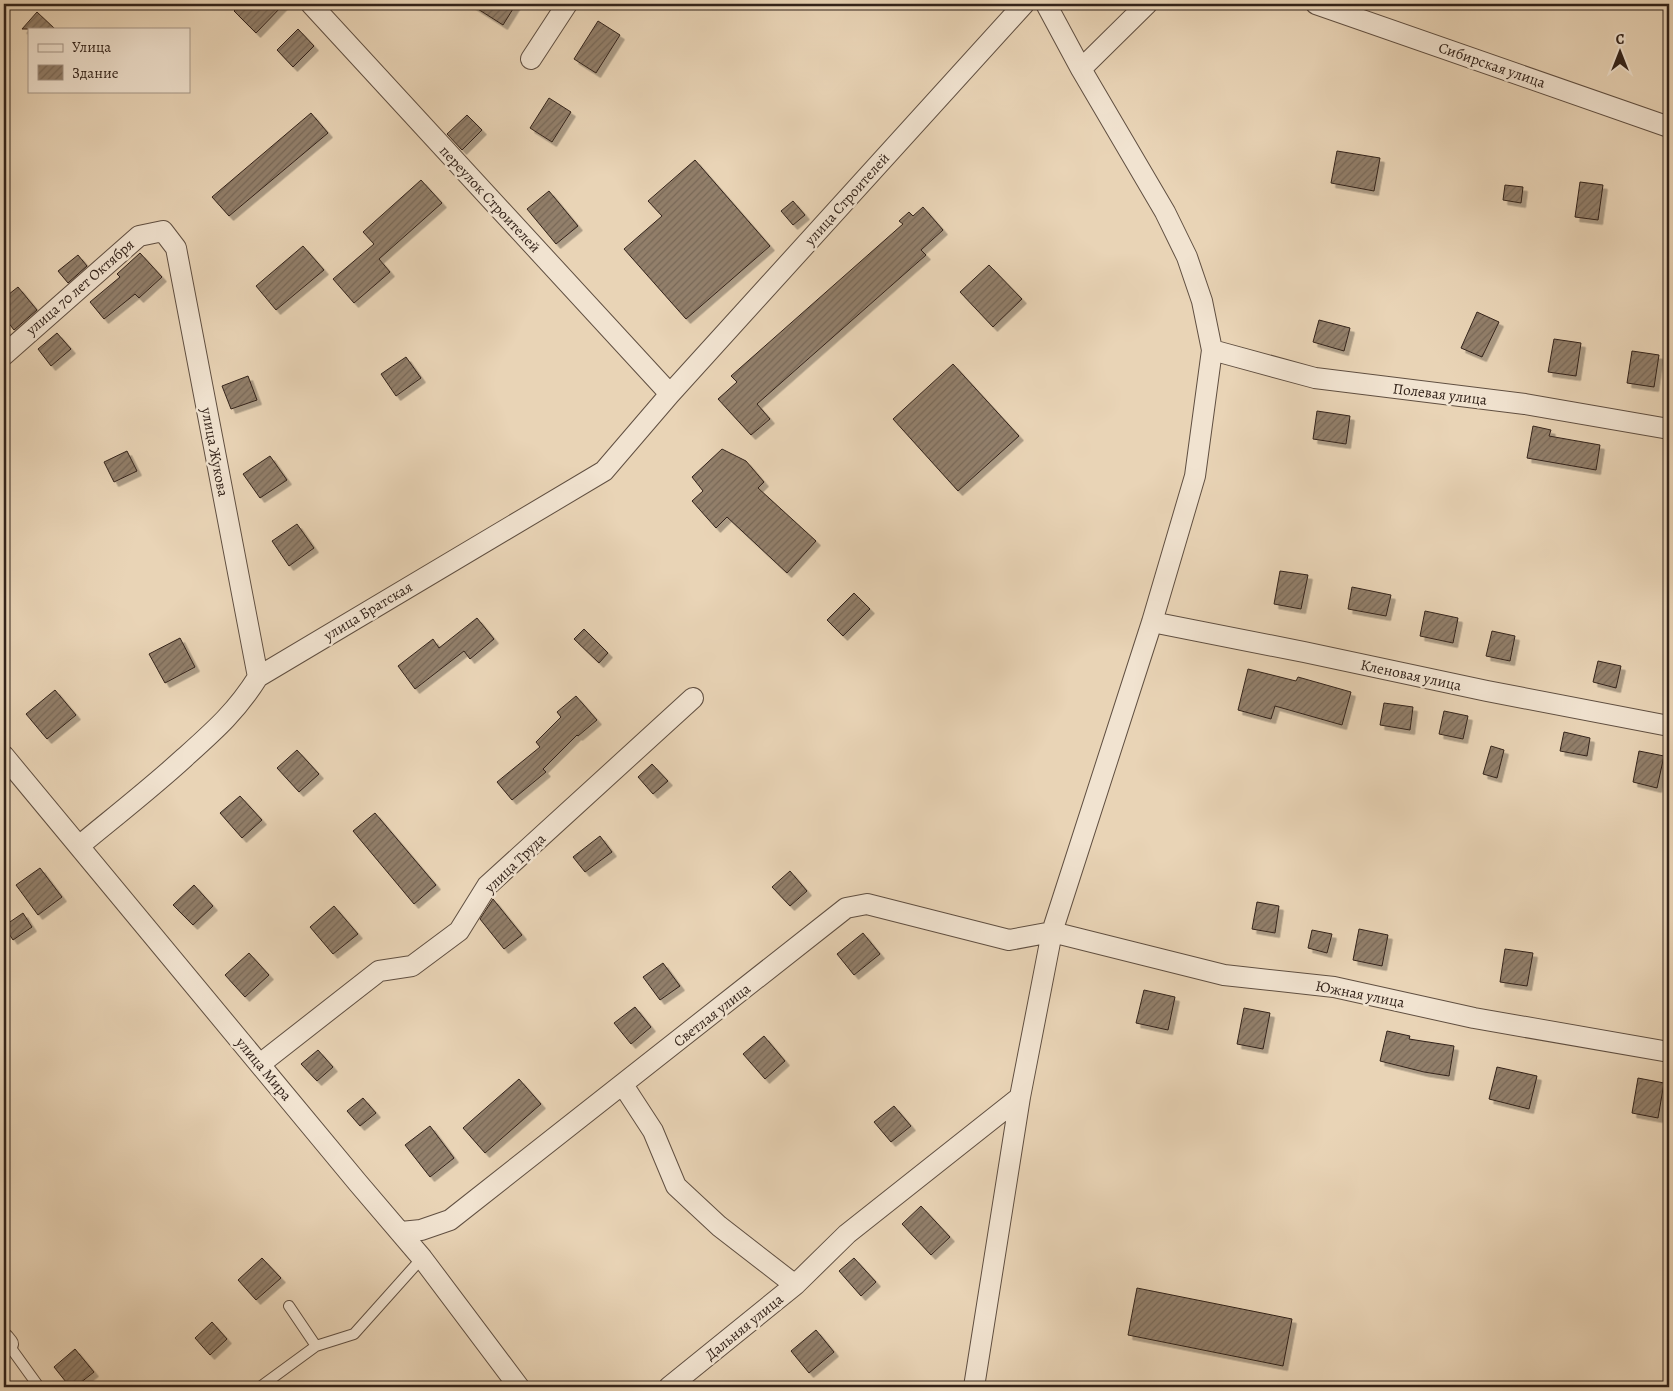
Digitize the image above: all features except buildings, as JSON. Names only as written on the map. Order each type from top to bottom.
[{"type":"street","name":"переулок Строителей","points":[[311,4],[670,394]]},
{"type":"street","points":[[530,59],[567,4]]},
{"type":"street","name":"улица Строителей","points":[[670,394],[1024,4]]},
{"type":"street","points":[[974,1387],[1020,1097],[1052,932],[1152,622],[1195,476],[1212,350],[1202,301],[1187,257],[1165,212],[1081,69],[1046,4]]},
{"type":"street","points":[[1081,69],[1147,4]]},
{"type":"street","name":"Сибирская улица","points":[[1316,4],[1669,126]]},
{"type":"street","name":"улица 70 лет Октября","points":[[4,354],[139,236],[163,231]]},
{"type":"street","name":"улица Жукова","points":[[163,231],[176,248],[258,677]]},
{"type":"street","name":"Полевая улица","points":[[1212,350],[1315,378],[1525,404],[1669,429]]},
{"type":"street","name":"улица Братская","points":[[79,846],[222,725],[244,699],[258,677],[604,471],[670,394]]},
{"type":"street","name":"Кленовая улица","points":[[1152,622],[1487,691],[1669,726]]},
{"type":"street","name":"улица Труда","points":[[260,1064],[379,971],[412,966],[459,931],[488,886],[693,698]]},
{"type":"street","name":"улица Мира","points":[[4,756],[401,1232],[519,1387]]},
{"type":"street","name":"Светлая улица","points":[[401,1232],[422,1230],[450,1220],[846,908],[867,904],[1009,940],[1052,932]]},
{"type":"street","name":"Южная улица","points":[[1052,932],[1224,976],[1334,987],[1474,1018],[1669,1052]]},
{"type":"street","points":[[623,1085],[653,1131],[676,1186],[719,1226],[794,1285]]},
{"type":"street","name":"Дальняя улица","points":[[669,1387],[794,1285],[847,1234],[1020,1097]]},
{"type":"lane","points":[[260,1387],[316,1346],[354,1334],[422,1258]]},
{"type":"lane","points":[[289,1306],[316,1346]]},
{"type":"lane","points":[[6,1341],[39,1387]]}]
